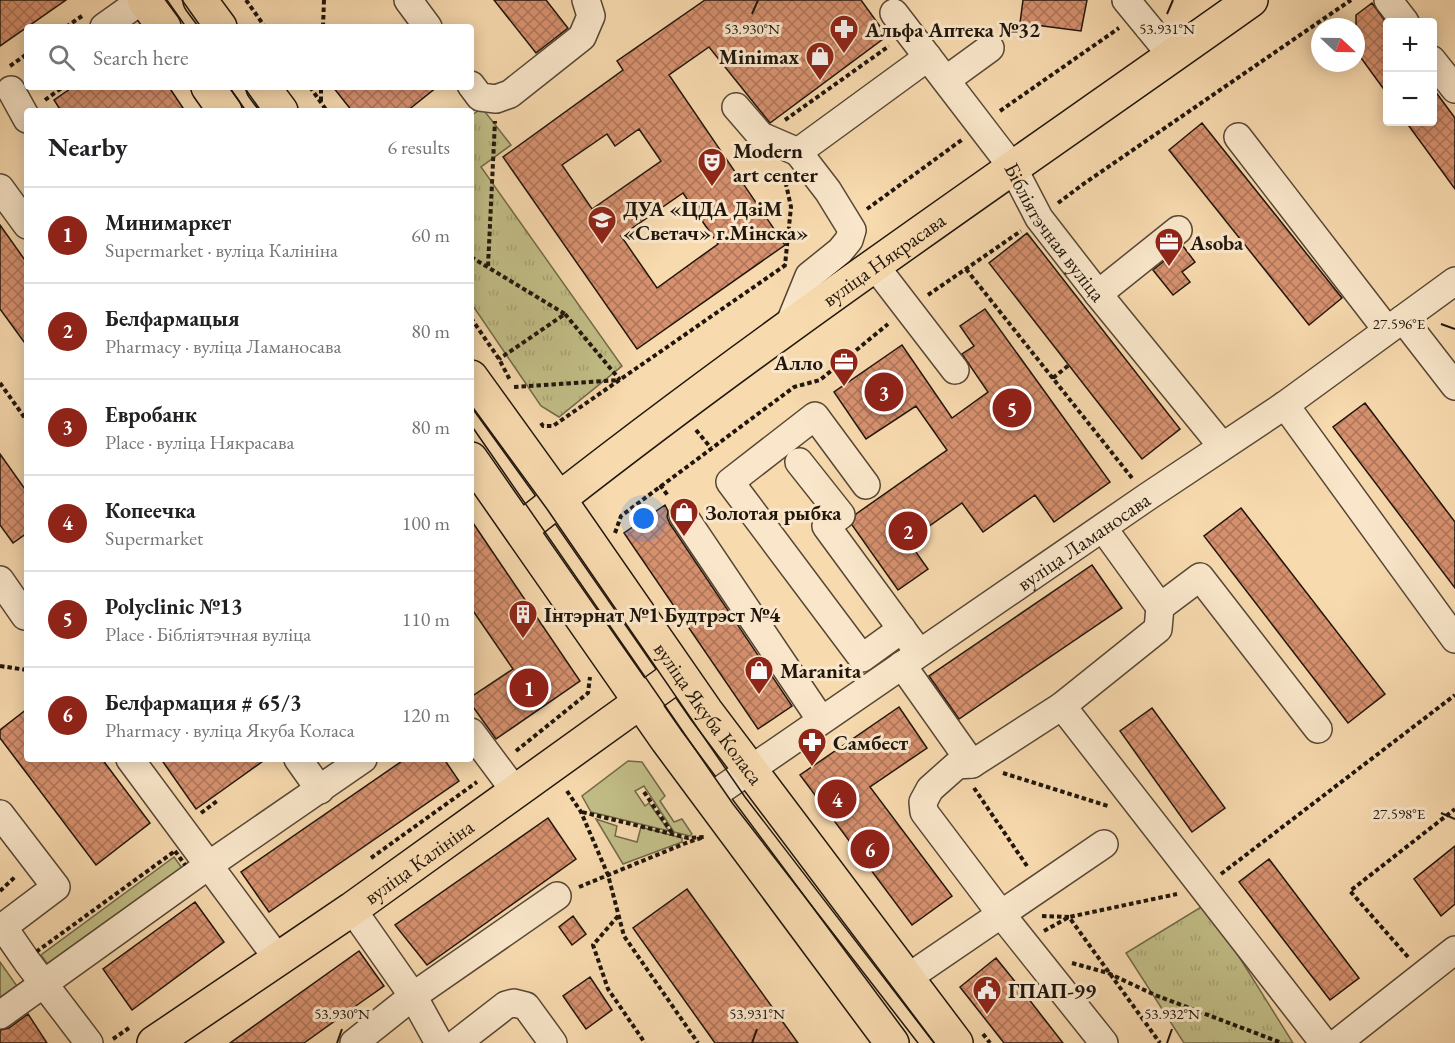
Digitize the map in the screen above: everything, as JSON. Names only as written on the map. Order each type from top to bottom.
[{"type":"main road","points":[[143,0],[162,24]]},
{"type":"main road","points":[[200,0],[218,24]]},
{"type":"main road","name":"вуліца Някрасава","points":[[521,529],[677,407],[1251,0]]},
{"type":"main road","points":[[210,90],[223,108]]},
{"type":"main road","points":[[265,90],[279,108]]},
{"type":"main road","name":"вуліца Якуба Коласа","points":[[474,380],[749,770],[956,1043]]},
{"type":"main road","points":[[476,475],[521,529],[709,798],[892,1043]]},
{"type":"main road","name":"вуліца Калініна","points":[[146,1033],[278,959],[352,909],[506,779],[640,702],[680,674]]},
{"type":"street","points":[[108,24],[143,0]]},
{"type":"street","points":[[408,0],[426,24]]},
{"type":"street","points":[[474,89],[480,97],[496,99],[510,94],[582,37],[591,16],[586,0]]},
{"type":"street","points":[[1125,0],[1172,57]]},
{"type":"street","points":[[1388,0],[1402,18]]},
{"type":"street","name":"Бібліятэчная вуліца","points":[[887,4],[1013,168],[1039,218],[1222,446]]},
{"type":"street","points":[[946,80],[990,48]]},
{"type":"street","points":[[786,154],[928,57]]},
{"type":"street","points":[[1437,66],[1455,89]]},
{"type":"street","points":[[13,89],[24,113]]},
{"type":"street","points":[[736,107],[761,136],[786,154],[828,191],[852,230],[849,240],[840,251],[809,276],[789,326]]},
{"type":"street","points":[[1238,136],[1395,324],[1455,386]]},
{"type":"street","points":[[0,188],[24,221]]},
{"type":"street","points":[[1098,294],[1178,230]]},
{"type":"street","points":[[875,266],[955,370]]},
{"type":"street","name":"вуліца Ламаносава","points":[[709,798],[820,720],[1285,405],[1455,280]]},
{"type":"street","points":[[1285,405],[1455,639]]},
{"type":"street","points":[[866,485],[815,416],[730,482],[862,658],[902,630]]},
{"type":"street","points":[[799,462],[841,515],[826,526],[902,630],[910,659],[965,764]]},
{"type":"street","points":[[683,515],[820,720]]},
{"type":"street","points":[[1103,528],[1160,608],[1158,629],[1062,706],[965,764],[930,789],[923,802],[924,812],[1001,914],[1104,1043]]},
{"type":"street","points":[[1160,608],[1200,577],[1318,729]]},
{"type":"street","points":[[0,580],[24,613]]},
{"type":"street","points":[[1062,706],[1324,1043]]},
{"type":"street","points":[[474,736],[506,779]]},
{"type":"street","points":[[132,762],[278,959]]},
{"type":"street","points":[[300,762],[320,789]]},
{"type":"street","points":[[0,1015],[209,865],[359,762]]},
{"type":"street","points":[[0,814],[56,886],[3,927],[89,1043]]},
{"type":"street","points":[[906,979],[1104,844]]},
{"type":"street","points":[[354,1043],[413,996],[557,896]]},
{"type":"street","points":[[352,909],[413,996],[439,1043]]},
{"type":"street","points":[[1337,1043],[1455,950]]},
{"type":"street","points":[[457,1043],[506,1005],[514,1004],[526,1006],[553,1043]]},
{"type":"path","points":[[246,0],[264,24]]},
{"type":"path","points":[[323,24],[324,0]]},
{"type":"path","points":[[621,516],[794,387],[820,380],[907,308],[1350,0]]},
{"type":"path","points":[[785,265],[792,207],[786,154],[777,126],[895,42]]},
{"type":"path","points":[[312,90],[325,108]]},
{"type":"path","points":[[321,90],[321,102]]},
{"type":"path","points":[[488,267],[496,99]]},
{"type":"path","points":[[474,259],[566,314],[620,380],[514,387]]},
{"type":"path","points":[[966,269],[1147,497]]},
{"type":"path","points":[[499,359],[566,314]]},
{"type":"path","points":[[474,322],[520,395]]},
{"type":"path","points":[[1053,378],[1070,365]]},
{"type":"path","points":[[0,383],[24,417]]},
{"type":"path","points":[[537,418],[543,426]]},
{"type":"path","points":[[0,666],[24,670]]},
{"type":"path","points":[[365,862],[506,779],[588,693]]},
{"type":"path","points":[[1001,914],[1069,917],[1204,888],[1455,695]]},
{"type":"path","points":[[965,764],[1151,820]]},
{"type":"path","points":[[965,764],[1041,887]]},
{"type":"path","points":[[567,791],[581,812],[608,875],[624,936],[698,1043]]},
{"type":"path","points":[[644,792],[673,833]]},
{"type":"path","points":[[1424,975],[1350,891],[1455,809]]},
{"type":"path","points":[[557,896],[704,837],[688,838],[581,812]]},
{"type":"path","points":[[618,915],[593,945],[608,989],[645,1043]]},
{"type":"path","points":[[1069,917],[1030,949],[1108,974],[1155,995],[1282,1043]]},
{"type":"path","points":[[1069,917],[1160,1043]]},
{"type":"path","points":[[108,1043],[146,1033]]},
{"type":"green space","points":[[482,108],[511,145],[481,167],[622,366],[559,417],[541,406],[474,307],[474,114]]},
{"type":"green space","points":[[628,761],[642,762],[665,796],[660,801],[674,822],[682,819],[692,834],[690,836],[674,832],[644,786],[635,791],[645,806],[649,803],[669,831],[591,812],[582,796]]},
{"type":"green space","points":[[596,819],[617,826],[615,836],[637,842],[641,827],[682,838],[682,842],[623,864]]},
{"type":"green space","points":[[174,857],[185,872],[52,970],[41,955]]},
{"type":"green space","points":[[1206,904],[1293,1043],[1184,1043],[1126,953]]},
{"type":"green space","points":[[0,962],[19,989],[0,1003]]},
{"type":"building","points":[[0,0],[66,0],[32,24],[24,24],[24,29],[0,46]]},
{"type":"building","points":[[494,0],[546,0],[568,28],[536,53]]},
{"type":"building","points":[[705,0],[861,0],[887,36],[770,123],[709,47],[669,75],[785,245],[637,349],[503,157],[623,70],[617,61]],"holes":[[[639,129],[661,161],[592,209],[562,165],[607,134],[615,146]],[[683,193],[718,244],[657,288],[621,236]]]},
{"type":"building","points":[[1023,0],[1087,0],[1081,31],[1020,23]]},
{"type":"building","points":[[1372,3],[1383,18],[1383,88],[1365,63],[1365,18],[1356,18],[1356,15]]},
{"type":"building","points":[[69,90],[171,90],[183,108],[59,108],[54,100]]},
{"type":"building","points":[[335,90],[433,90],[411,108],[350,108]]},
{"type":"building","points":[[1437,94],[1455,118],[1455,189],[1409,126],[1437,126]]},
{"type":"building","points":[[1202,123],[1342,298],[1309,325],[1169,150]]},
{"type":"building","points":[[0,225],[24,259],[24,342],[0,309]]},
{"type":"building","points":[[1027,233],[1180,429],[1142,459],[989,263]]},
{"type":"building","name":"Asoba","points":[[1183,246],[1195,262],[1182,272],[1190,282],[1173,295],[1153,270]]},
{"type":"building","points":[[985,309],[1110,482],[1054,522],[1035,495],[983,532],[962,503],[908,541],[928,569],[898,590],[852,525],[856,514],[947,450],[916,406],[866,439],[834,392],[902,345],[952,418],[988,392],[962,354],[974,346],[960,326]]},
{"type":"building","points":[[1365,403],[1455,522],[1455,588],[1333,427]]},
{"type":"building","points":[[0,454],[24,488],[24,535],[13,543],[0,525]]},
{"type":"building","points":[[665,505],[670,524],[792,706],[758,729],[624,533]]},
{"type":"building","points":[[1241,508],[1385,694],[1348,723],[1204,536]]},
{"type":"building","name":"Інтэрнат №1 Будтрэст №4","points":[[474,524],[580,681],[496,739],[474,708],[474,695],[513,669],[474,612]]},
{"type":"building","points":[[1092,565],[1122,608],[959,719],[929,676]]},
{"type":"building","points":[[899,707],[927,748],[870,787],[952,896],[912,925],[800,775]]},
{"type":"building","points":[[1152,708],[1225,808],[1192,832],[1120,731]]},
{"type":"building","points":[[24,711],[24,762],[104,762],[150,823],[96,865],[0,738],[0,730]]},
{"type":"building","points":[[163,762],[262,762],[196,809]]},
{"type":"building","points":[[401,762],[446,762],[459,781],[269,912],[241,872]]},
{"type":"building","points":[[548,818],[576,859],[427,965],[395,925]]},
{"type":"building","points":[[1455,846],[1455,904],[1441,916],[1414,879]]},
{"type":"building","points":[[1269,859],[1359,978],[1330,1000],[1239,882]]},
{"type":"building","points":[[687,889],[798,1043],[715,1043],[633,928]]},
{"type":"building","points":[[195,902],[224,942],[132,1010],[103,969]]},
{"type":"building","points":[[573,916],[586,934],[572,945],[559,927]]},
{"type":"building","points":[[359,951],[384,986],[304,1043],[230,1043]]},
{"type":"building","points":[[996,958],[1063,1043],[1004,1043],[960,987]]},
{"type":"building","points":[[590,977],[612,1010],[586,1029],[563,996]]},
{"type":"building","points":[[28,1014],[47,1043],[0,1043],[0,1030],[9,1028]]},
{"type":"tram line","points":[[167,0],[184,24]]},
{"type":"tram line","points":[[182,0],[199,24]]},
{"type":"tram line","points":[[231,90],[244,108]]},
{"type":"tram line","points":[[246,90],[259,108]]},
{"type":"tram line","points":[[474,409],[547,509],[745,797],[934,1043]]},
{"type":"tram line","points":[[474,429],[733,804],[918,1043]]},
{"type":"place","name":"Альфа Аптека №32","points":[[844,54]]},
{"type":"place","name":"Minimax","points":[[820,82]]},
{"type":"place","name":"Modern art center","points":[[712,188]]},
{"type":"place","name":"ДУА «ЦДА ДзіМ «Светач» г.Мінска»","points":[[602,246]]},
{"type":"place","name":"Asoba","points":[[1169,268]]},
{"type":"place","name":"Алло","points":[[844,388]]},
{"type":"place","name":"Евробанк","points":[[884,392]]},
{"type":"place","name":"Polyclinic №13","points":[[1012,408]]},
{"type":"place","name":"Белфармацыя","points":[[908,531]]},
{"type":"place","name":"Золотая рыбка","points":[[684,538]]},
{"type":"place","name":"Інтэрнат №1 Будтрэст №4","points":[[523,640]]},
{"type":"place","name":"Минимаркет","points":[[529,688]]},
{"type":"place","name":"Maranita","points":[[759,696]]},
{"type":"place","name":"Самбест","points":[[812,768]]},
{"type":"place","name":"Копеечка","points":[[837,799]]},
{"type":"place","name":"Белфармация # 65/3","points":[[870,849]]},
{"type":"place","name":"ГПАП-99","points":[[987,1016]]}]
